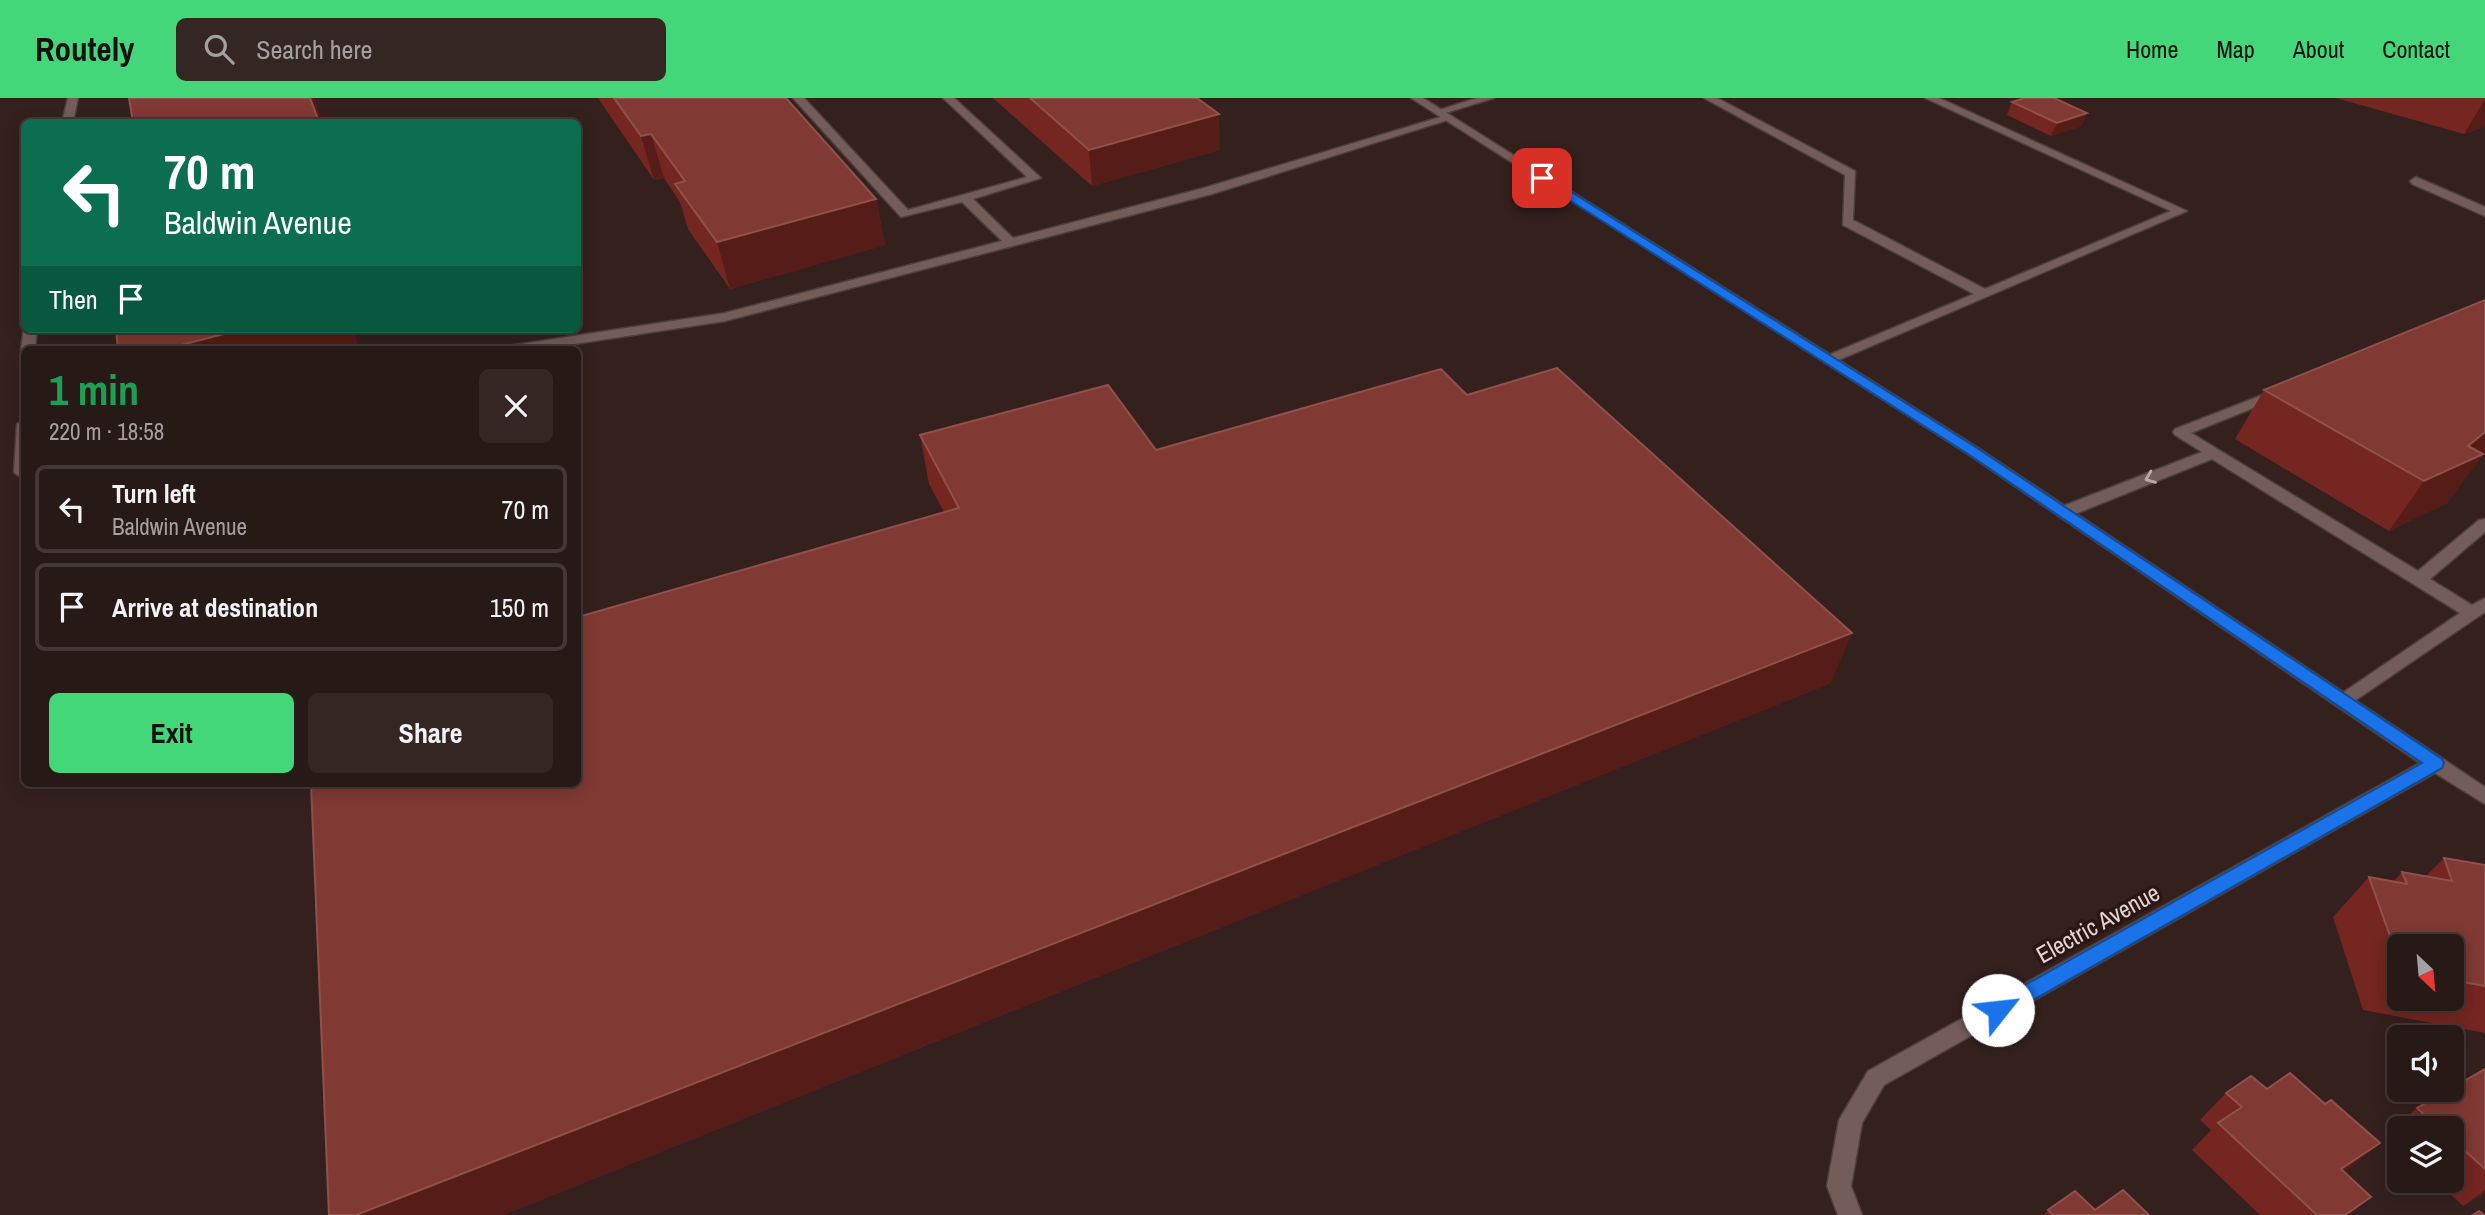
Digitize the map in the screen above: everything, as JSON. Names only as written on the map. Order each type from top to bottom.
[{"type":"street","points":[[69,119],[73,98]]},
{"type":"street","points":[[798,98],[905,214],[1035,178],[948,98]]},
{"type":"street","points":[[1416,98],[2064,512],[2485,797]]},
{"type":"street","points":[[534,346],[725,317],[1208,191],[1489,98]]},
{"type":"street","points":[[1709,98],[1851,173],[1847,222],[1985,294]]},
{"type":"street","points":[[1829,360],[2181,211],[1930,98]]},
{"type":"street","points":[[2416,181],[2485,212]]},
{"type":"street","points":[[965,198],[1010,242]]},
{"type":"street","points":[[2294,386],[2180,432],[2418,580],[2478,608],[2344,702]]},
{"type":"street","points":[[2064,512],[2213,453]]},
{"type":"street","points":[[2418,580],[2485,524]]},
{"type":"street","name":"Electric Avenue","points":[[1850,1215],[1839,1186],[1851,1120],[1876,1079],[2436,763]]},
{"type":"building","points":[[129,98],[310,98],[318,119],[132,119]]},
{"type":"building","points":[[614,98],[786,98],[876,199],[717,242],[675,184],[685,181],[651,134],[641,136]]},
{"type":"building","points":[[1030,98],[1197,98],[1219,114],[1089,150]]},
{"type":"building","points":[[2025,98],[2054,98],[2087,113],[2057,123],[2012,102]]},
{"type":"building","points":[[2485,300],[2485,432],[2468,446],[2483,454],[2424,481],[2264,390]]},
{"type":"building","points":[[116,333],[228,333],[177,346],[118,346]]},
{"type":"building","points":[[1557,368],[1852,633],[356,1215],[329,1215],[311,787],[581,787],[581,616],[959,508],[920,435],[1108,385],[1156,450],[1441,369],[1467,395]]},
{"type":"building","points":[[2444,858],[2485,865],[2485,986],[2464,982],[2464,934],[2389,934],[2369,877],[2407,884],[2402,872],[2452,881]]},
{"type":"building","points":[[2485,1069],[2485,1169],[2464,1150],[2464,1116],[2426,1116],[2417,1108],[2428,1102],[2464,1102],[2464,1081]]},
{"type":"building","points":[[2290,1073],[2325,1104],[2331,1100],[2380,1143],[2341,1169],[2371,1197],[2345,1215],[2317,1215],[2218,1123],[2242,1107],[2226,1093],[2251,1076],[2267,1089]]},
{"type":"building","points":[[2123,1190],[2149,1215],[2053,1215],[2048,1210],[2075,1191],[2095,1210]]},
{"type":"route","points":[[1542,178],[1973,451],[2436,763],[1998,1010]]}]
